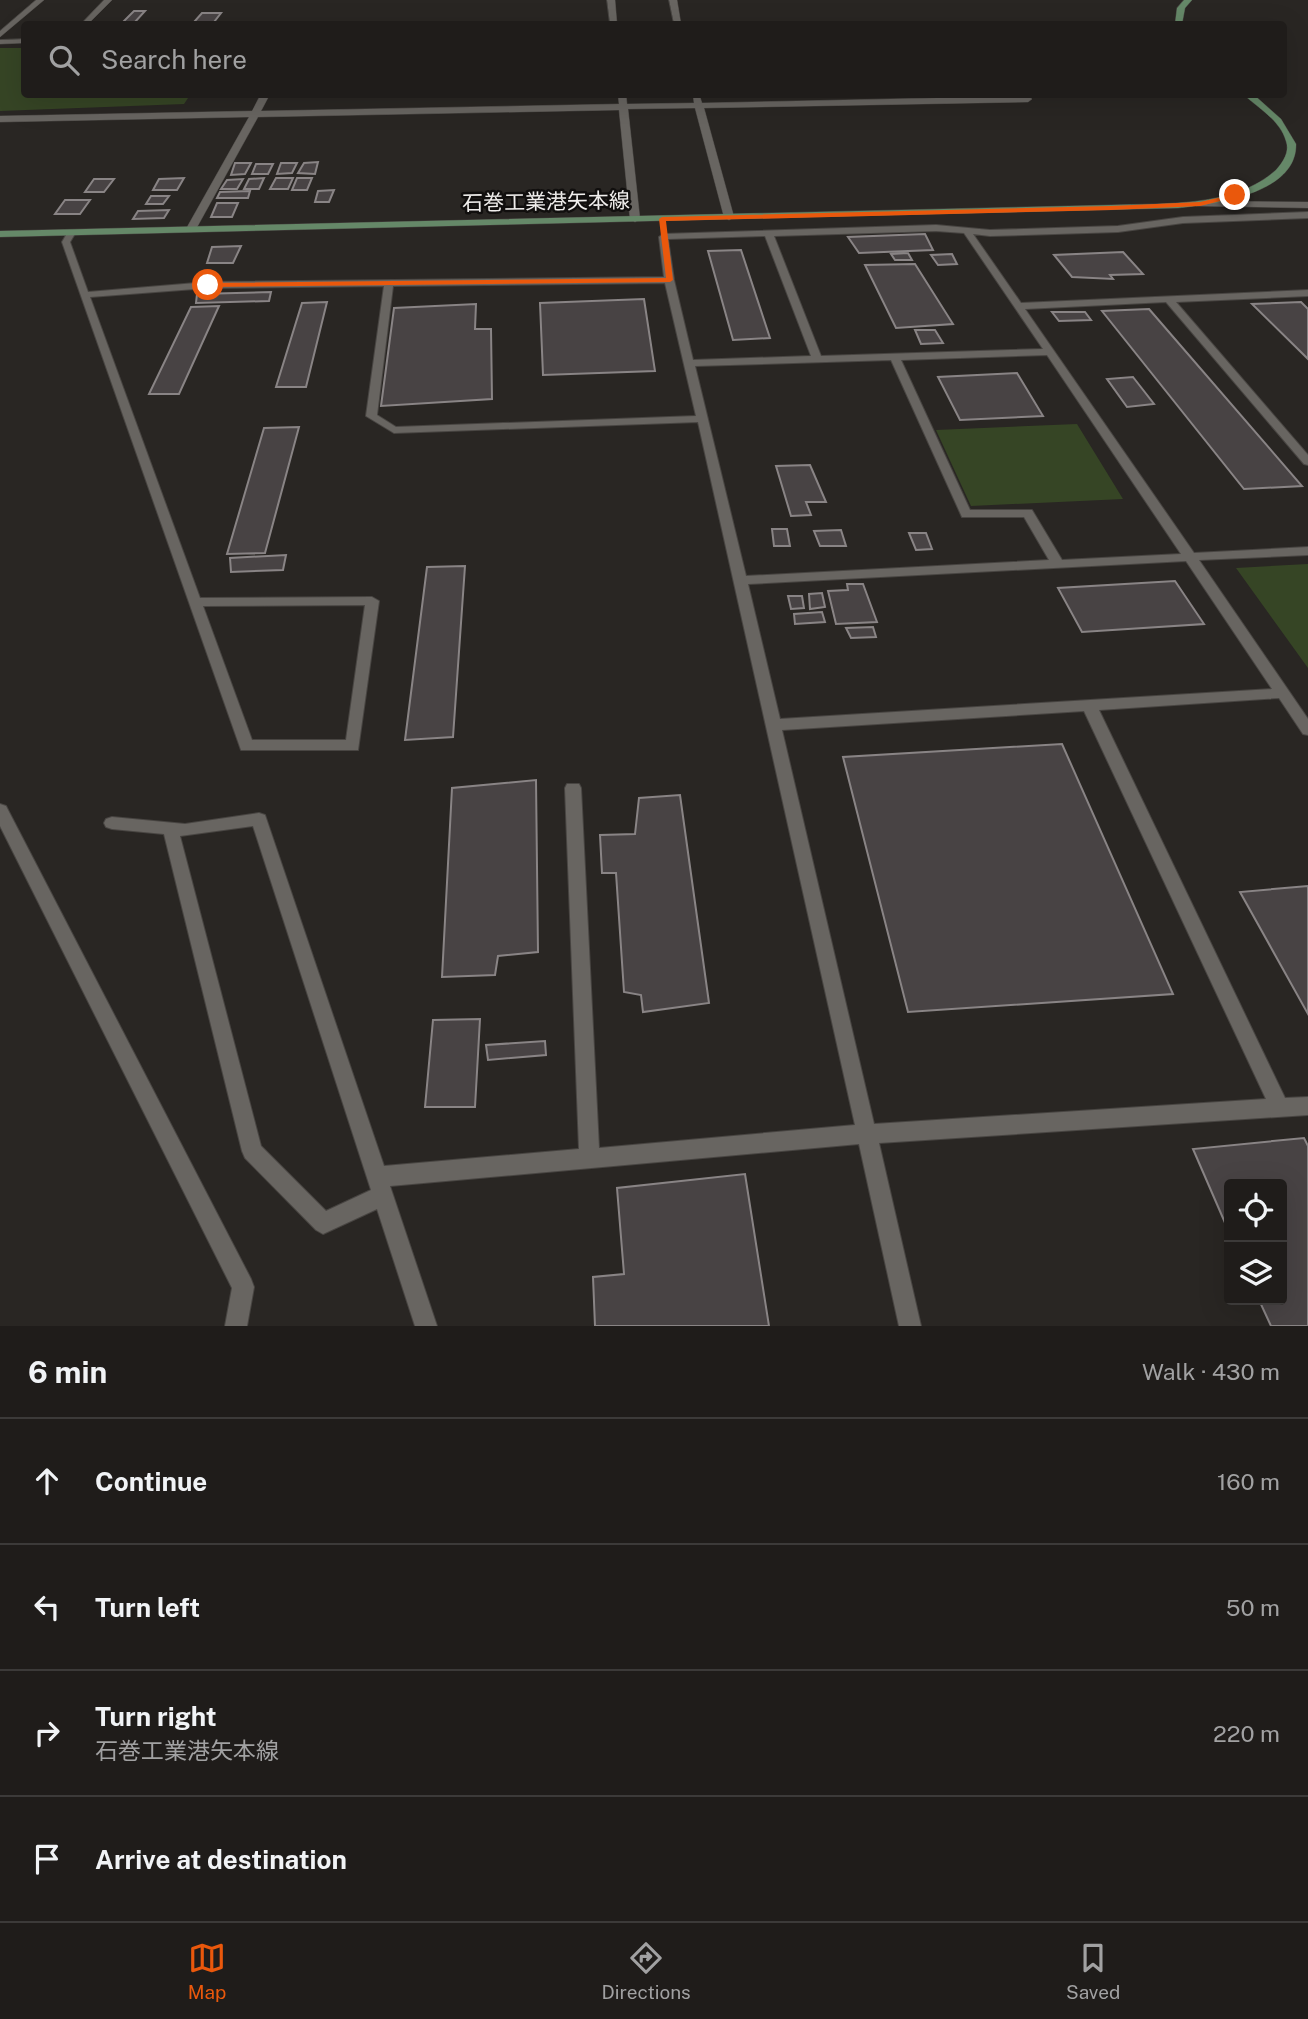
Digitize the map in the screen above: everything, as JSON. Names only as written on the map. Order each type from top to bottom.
[{"type":"main road","points":[[1179,21],[1181,8],[1188,0]]},
{"type":"main road","name":"石巻工業港矢本線","points":[[0,234],[1200,204],[1235,195],[1264,181],[1281,171],[1290,158],[1293,144],[1285,129],[1251,98]]},
{"type":"street","points":[[0,35],[40,0]]},
{"type":"street","points":[[87,21],[108,0]]},
{"type":"street","points":[[611,0],[614,21]]},
{"type":"street","points":[[673,0],[677,21]]},
{"type":"street","points":[[0,41],[21,41]]},
{"type":"street","points":[[191,229],[263,98]]},
{"type":"street","points":[[622,98],[635,219]]},
{"type":"street","points":[[696,98],[729,217]]},
{"type":"street","points":[[0,119],[1028,99]]},
{"type":"street","points":[[1200,204],[1308,205]]},
{"type":"lane","points":[[663,237],[936,228],[990,233],[1118,229],[1183,220],[1308,215]]},
{"type":"lane","points":[[662,219],[670,280],[741,580],[910,1326]]},
{"type":"lane","points":[[967,231],[1308,730]]},
{"type":"lane","points":[[72,232],[66,242],[194,601],[246,746],[353,746],[372,601],[194,601]]},
{"type":"lane","points":[[769,235],[817,359]]},
{"type":"lane","points":[[85,295],[208,285],[670,280]]},
{"type":"lane","points":[[389,283],[371,416],[394,430],[703,419]]},
{"type":"lane","points":[[1018,306],[1308,293]]},
{"type":"lane","points":[[1169,300],[1308,462]]},
{"type":"lane","points":[[689,363],[1050,352]]},
{"type":"lane","points":[[895,357],[966,514],[1028,513],[1058,564]]},
{"type":"lane","points":[[741,580],[1308,551]]},
{"type":"lane","points":[[774,725],[1283,693]]},
{"type":"lane","points":[[1089,705],[1280,1108]]},
{"type":"lane","points":[[573,788],[589,1158]]},
{"type":"lane","points":[[0,810],[243,1287],[236,1326]]},
{"type":"lane","points":[[112,823],[185,830],[259,819],[426,1326]]},
{"type":"lane","points":[[170,828],[252,1151],[323,1223],[380,1186],[589,1158],[867,1134],[1308,1106]]},
{"type":"green space","points":[[0,48],[21,48],[21,98],[188,98],[184,104],[0,111]]},
{"type":"green space","points":[[1077,424],[1123,499],[971,506],[936,430]]},
{"type":"green space","points":[[1308,564],[1308,668],[1236,568]]},
{"type":"building","points":[[134,11],[145,11],[136,21],[124,21]]},
{"type":"building","points":[[202,13],[221,13],[215,21],[195,21]]},
{"type":"building","points":[[318,162],[315,174],[298,173],[304,163]]},
{"type":"building","points":[[235,163],[251,163],[245,174],[231,175]]},
{"type":"building","points":[[281,163],[297,163],[292,173],[277,174]]},
{"type":"building","points":[[256,164],[273,164],[268,174],[252,174]]},
{"type":"building","points":[[184,178],[177,190],[153,190],[159,179]]},
{"type":"building","points":[[264,178],[259,189],[244,189],[249,179]]},
{"type":"building","points":[[276,178],[293,178],[288,189],[270,189]]},
{"type":"building","points":[[297,178],[312,178],[307,190],[292,190]]},
{"type":"building","points":[[94,179],[114,179],[104,192],[85,192]]},
{"type":"building","points":[[243,179],[237,189],[221,189],[227,180]]},
{"type":"building","points":[[334,190],[329,202],[315,202],[318,191]]},
{"type":"building","points":[[250,191],[248,198],[217,198],[220,192]]},
{"type":"building","points":[[151,196],[169,196],[163,204],[146,204]]},
{"type":"building","points":[[65,200],[90,200],[80,214],[55,214]]},
{"type":"building","points":[[217,203],[238,203],[232,217],[211,217]]},
{"type":"building","points":[[169,210],[164,218],[133,219],[138,211]]},
{"type":"building","points":[[925,234],[933,250],[859,253],[848,237]]},
{"type":"building","points":[[241,246],[233,263],[207,263],[212,247]]},
{"type":"building","points":[[741,250],[770,338],[733,340],[708,251]]},
{"type":"building","points":[[1123,252],[1143,274],[1110,275],[1113,279],[1072,277],[1054,255]]},
{"type":"building","points":[[908,253],[912,260],[895,260],[891,254]]},
{"type":"building","points":[[952,254],[957,264],[938,265],[931,255]]},
{"type":"building","points":[[915,264],[953,324],[896,328],[865,265]]},
{"type":"building","points":[[271,292],[269,301],[196,303],[197,294]]},
{"type":"building","points":[[644,299],[655,371],[543,375],[540,303]]},
{"type":"building","points":[[327,302],[306,387],[276,387],[302,303]]},
{"type":"building","points":[[1301,302],[1308,309],[1308,359],[1252,304]]},
{"type":"building","points":[[476,304],[475,329],[491,329],[492,399],[381,406],[394,308]]},
{"type":"building","points":[[219,306],[179,394],[149,394],[191,307]]},
{"type":"building","points":[[1149,309],[1302,486],[1244,489],[1102,311]]},
{"type":"building","points":[[1052,312],[1085,312],[1091,320],[1059,321]]},
{"type":"building","points":[[915,330],[935,330],[943,343],[921,344]]},
{"type":"building","points":[[1017,373],[1043,416],[960,420],[938,377]]},
{"type":"building","points":[[1133,377],[1154,404],[1127,407],[1107,379]]},
{"type":"building","points":[[299,427],[265,553],[227,554],[264,428]]},
{"type":"building","points":[[810,465],[826,502],[806,502],[811,515],[791,516],[776,466]]},
{"type":"building","points":[[772,529],[787,529],[790,546],[774,546]]},
{"type":"building","points":[[841,530],[846,546],[820,546],[814,531]]},
{"type":"building","points":[[909,533],[926,533],[932,549],[916,550]]},
{"type":"building","points":[[286,555],[283,570],[231,572],[230,558]]},
{"type":"building","points":[[465,566],[453,737],[405,740],[427,567]]},
{"type":"building","points":[[1175,581],[1204,624],[1082,632],[1058,588]]},
{"type":"building","points":[[847,584],[863,584],[877,622],[836,624],[828,591],[848,590]]},
{"type":"building","points":[[822,593],[825,607],[810,609],[809,594]]},
{"type":"building","points":[[788,596],[802,596],[804,608],[791,609]]},
{"type":"building","points":[[822,612],[825,622],[795,624],[794,614]]},
{"type":"building","points":[[873,627],[876,637],[851,638],[846,628]]},
{"type":"building","points":[[1062,744],[1173,994],[908,1012],[843,757]]},
{"type":"building","points":[[536,780],[538,952],[498,956],[495,975],[442,977],[452,788]]},
{"type":"building","points":[[680,795],[709,1003],[643,1012],[641,995],[624,992],[616,873],[602,873],[600,835],[635,834],[639,798]]},
{"type":"building","points":[[1308,886],[1308,1014],[1240,892]]},
{"type":"building","points":[[480,1019],[475,1107],[425,1107],[433,1020]]},
{"type":"building","points":[[545,1041],[546,1055],[488,1060],[486,1045]]},
{"type":"building","points":[[1304,1138],[1308,1146],[1308,1326],[1271,1326],[1261,1305],[1287,1305],[1287,1179],[1224,1179],[1224,1220],[1193,1149]]},
{"type":"building","points":[[745,1174],[769,1326],[595,1326],[593,1277],[624,1274],[617,1188]]},
{"type":"route","points":[[208,285],[670,280],[662,219],[1111,208],[1200,204],[1235,195]]}]
